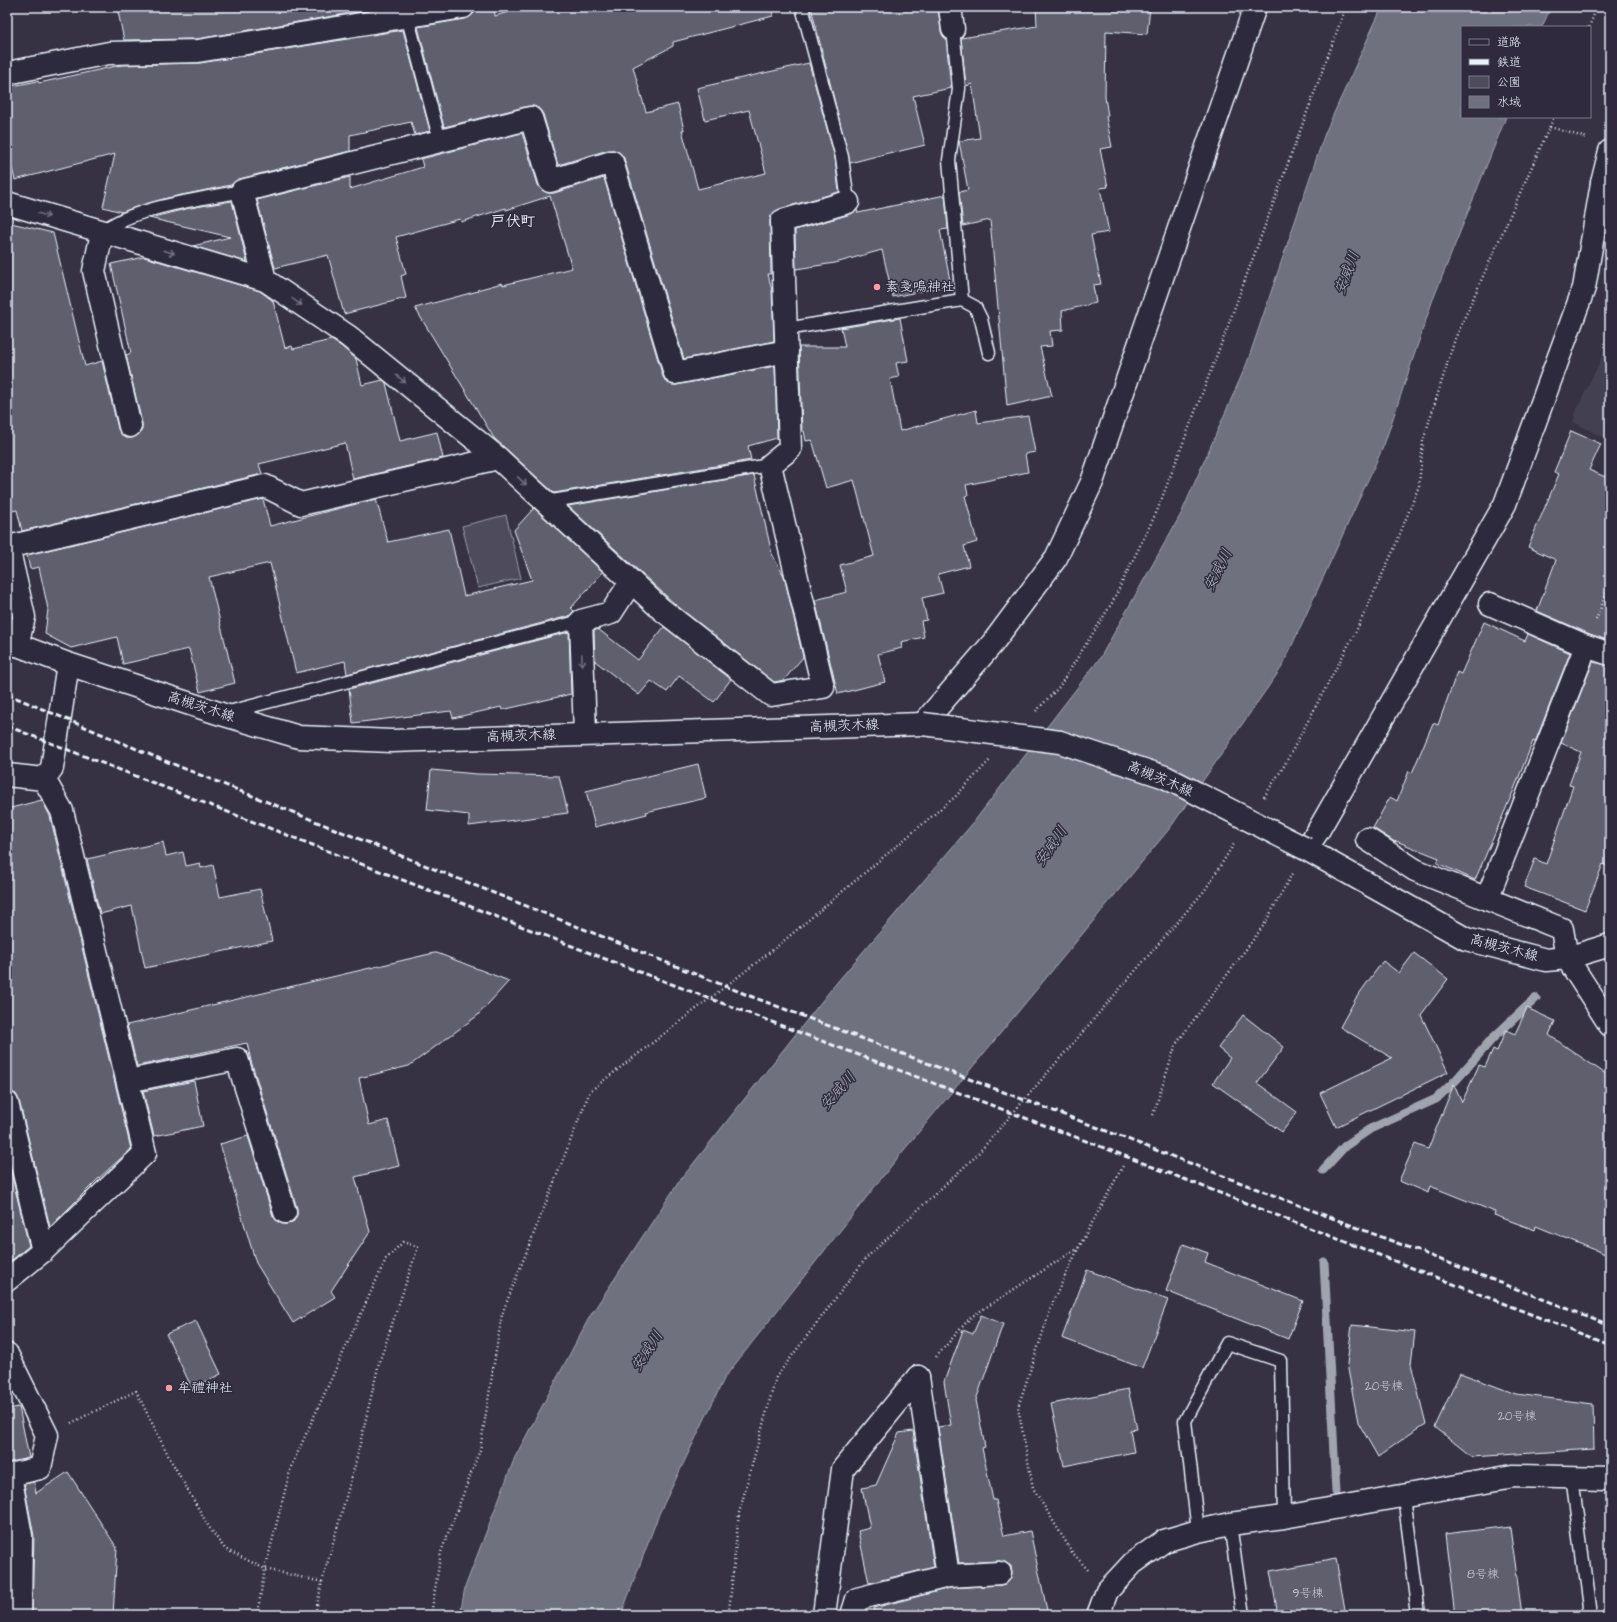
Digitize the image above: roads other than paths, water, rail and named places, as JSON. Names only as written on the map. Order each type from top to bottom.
[{"type":"street","points":[[7,74],[108,53],[198,51],[405,12],[463,7]]},
{"type":"street","points":[[950,7],[953,29]]},
{"type":"street","points":[[923,724],[992,644],[1056,558],[1092,482],[1255,7]]},
{"type":"street","points":[[264,280],[242,191],[531,118],[550,181],[612,162],[675,373],[787,351]]},
{"type":"street","points":[[1306,849],[1322,824],[1505,504],[1584,288],[1606,179],[1610,151]]},
{"type":"street","points":[[7,203],[102,233],[264,280],[348,336],[498,458],[662,609],[771,695],[823,687],[770,465],[790,450],[782,221],[848,202]]},
{"type":"street","points":[[102,233],[94,271],[130,426]]},
{"type":"street","points":[[12,643],[24,617],[8,545],[265,486],[301,504],[498,458]]},
{"type":"street","points":[[585,734],[581,621],[612,612],[632,582]]},
{"type":"street","points":[[1490,604],[1586,646],[1610,654]]},
{"type":"street","name":"高槻茨木線","points":[[12,643],[68,664],[221,714],[299,737],[391,741],[923,724],[1060,742],[1165,777],[1306,849],[1466,939],[1546,960],[1567,958],[1610,945]]},
{"type":"street","points":[[1487,899],[1586,646]]},
{"type":"street","points":[[44,779],[52,768],[68,664]]},
{"type":"street","points":[[7,775],[44,779]]},
{"type":"street","points":[[7,1280],[43,1251],[145,1153],[62,811],[44,779]]},
{"type":"street","points":[[1367,839],[1415,870],[1562,929],[1567,958],[1610,1026]]},
{"type":"street","points":[[128,1082],[237,1059],[285,1212]]},
{"type":"street","points":[[7,1103],[43,1251]]},
{"type":"street","points":[[7,1354],[47,1435],[40,1468],[8,1475],[21,1536],[20,1615]]},
{"type":"street","points":[[824,1615],[843,1469],[918,1377],[948,1576]]},
{"type":"street","points":[[1098,1615],[1107,1591],[1133,1563],[1164,1541],[1198,1531],[1230,1524],[1284,1517],[1513,1476],[1610,1478]]},
{"type":"street","points":[[852,1615],[857,1599],[948,1576],[1000,1573]]},
{"type":"lane","points":[[802,7],[842,157],[848,202]]},
{"type":"lane","points":[[405,12],[440,141]]},
{"type":"lane","points":[[953,29],[959,89],[948,160],[962,300]]},
{"type":"lane","points":[[102,233],[109,227],[147,210],[242,191]]},
{"type":"lane","points":[[786,329],[962,300],[975,307],[981,319],[989,353]]},
{"type":"lane","points":[[546,502],[770,465]]},
{"type":"lane","points":[[221,714],[581,621]]},
{"type":"lane","points":[[1198,1531],[1185,1420],[1227,1343],[1281,1361],[1284,1517]]},
{"type":"lane","points":[[1572,1477],[1590,1615]]},
{"type":"lane","points":[[1404,1496],[1419,1615]]},
{"type":"lane","points":[[1230,1524],[1243,1615]]},
{"type":"water","name":"安威川","points":[[1382,7],[1551,7],[1542,26],[1461,26],[1461,118],[1506,118],[1432,302],[1384,445],[1282,667],[1170,828],[899,1156],[725,1377],[659,1514],[621,1615],[460,1615],[465,1587],[515,1457],[590,1316],[678,1183],[833,987],[973,823],[1100,658],[1181,514],[1247,363],[1325,133]]},
{"type":"waterway","points":[[1323,1170],[1345,1146],[1370,1129],[1436,1099],[1456,1080],[1492,1039],[1536,998]]},
{"type":"waterway","points":[[1324,1262],[1336,1492]]},
{"type":"railway","points":[[7,694],[158,758],[750,996],[1096,1127],[1610,1325]]},
{"type":"railway","points":[[7,726],[608,960],[1094,1144],[1610,1345]]},
{"type":"place","name":"素戔嗚神社","points":[[877,287]]},
{"type":"place","name":"牟禮神社","points":[[169,1388]]},
{"type":"district","name":"戸伏町","points":[[513,221]]}]
